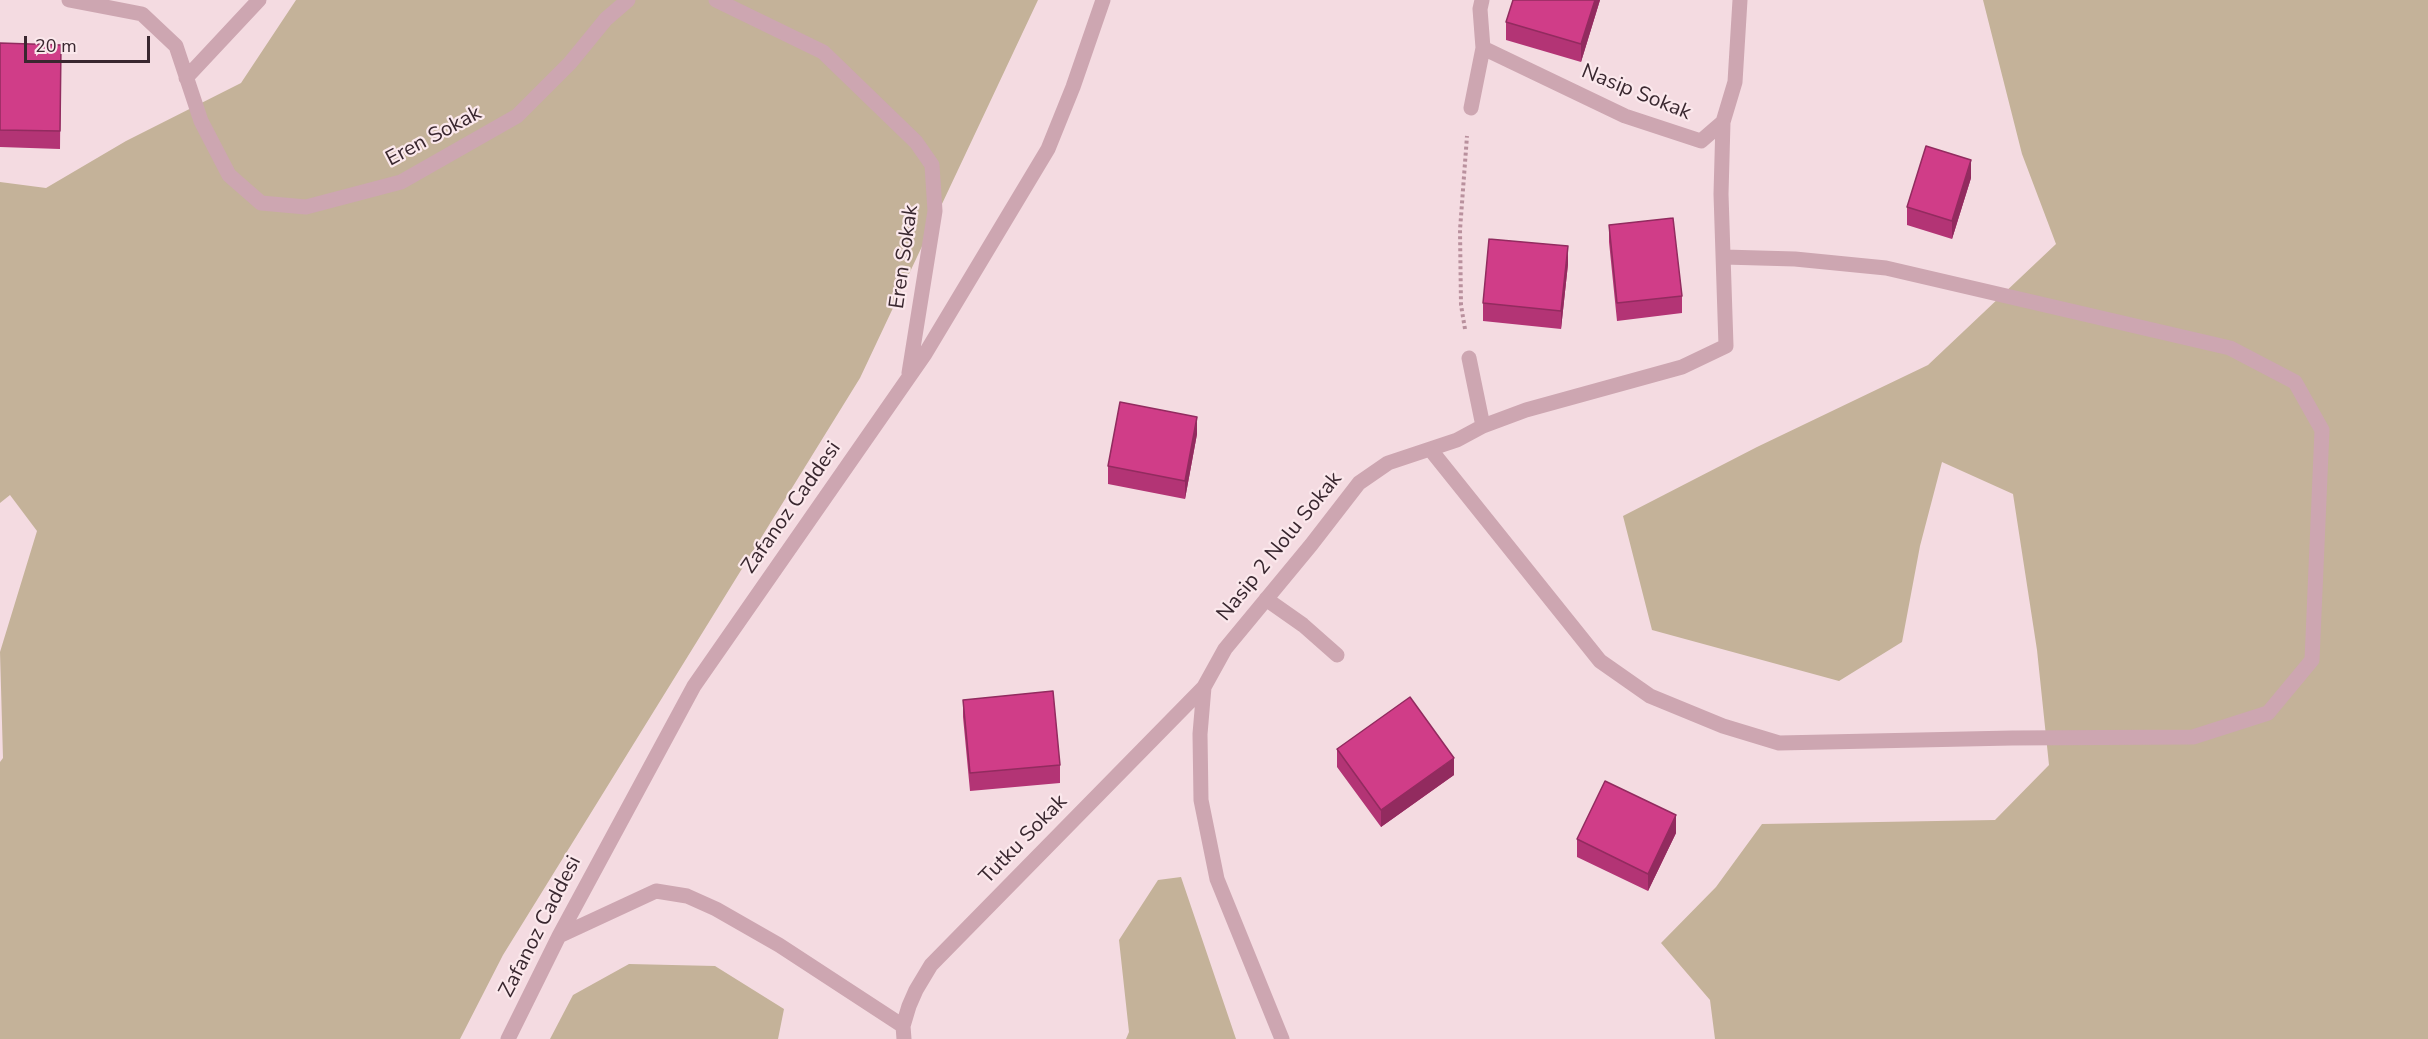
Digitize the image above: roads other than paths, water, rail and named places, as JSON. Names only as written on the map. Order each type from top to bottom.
[{"type":"street","name":"Eren Sokak","points":[[69,0],[142,14],[176,46],[201,121],[229,175],[261,202],[306,207],[401,182],[517,116],[570,63],[606,19],[628,0]]},
{"type":"street","points":[[186,78],[259,0]]},
{"type":"street","name":"Eren Sokak","points":[[716,0],[823,52],[916,142],[932,165],[935,211],[908,378]]},
{"type":"street","name":"Zafanoz Caddesi","points":[[508,1039],[559,936],[694,686],[908,378],[1048,148],[1103,0]]},
{"type":"street","points":[[1471,108],[1483,48],[1479,9],[1482,0]]},
{"type":"street","points":[[1430,449],[1600,661],[1650,696],[1723,726],[1779,743],[2193,737],[2268,713],[2312,660],[2322,430],[2295,382],[2230,348],[1886,268],[1795,259],[1724,257],[1721,194],[1723,122],[1735,82],[1740,0]]},
{"type":"street","name":"Nasip Sokak","points":[[1483,48],[1625,116],[1701,141],[1723,122]]},
{"type":"street","name":"Nasip 2 Nolu Sokak","points":[[1282,1039],[1217,879],[1201,800],[1200,734],[1204,687],[1225,649],[1359,483],[1388,463],[1457,440],[1484,426],[1526,410],[1682,367],[1726,346],[1724,257]]},
{"type":"street","points":[[1469,358],[1484,426]]},
{"type":"street","points":[[1266,599],[1303,625],[1337,655]]},
{"type":"street","name":"Tutku Sokak","points":[[903,1033],[916,990],[931,965],[1204,687]]},
{"type":"street","points":[[559,936],[656,891],[687,896],[716,909],[779,945],[903,1033]]}]
